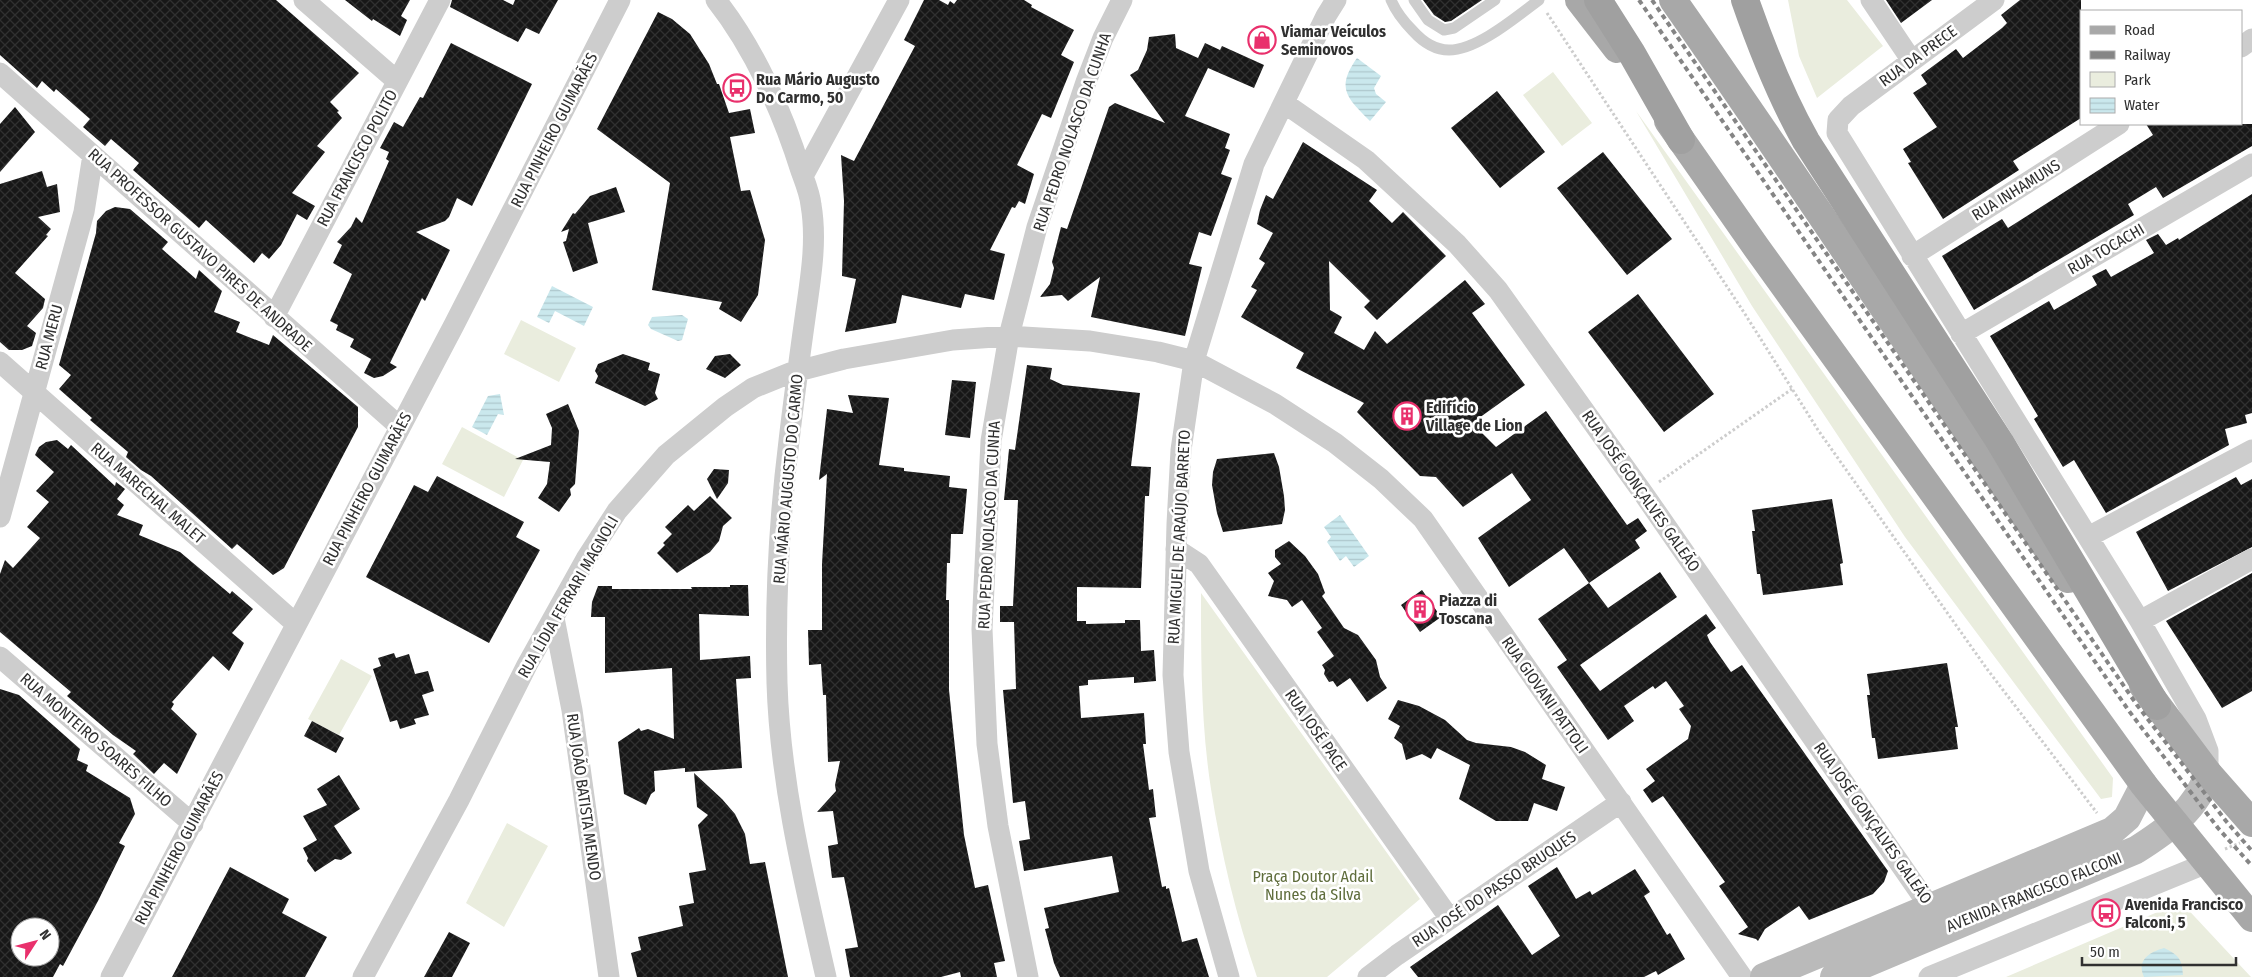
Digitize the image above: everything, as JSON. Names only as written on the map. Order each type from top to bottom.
[{"type":"highway","points":[[1598,0],[1632,52],[1681,140]]},
{"type":"highway","points":[[1618,0],[1632,52]]},
{"type":"highway","points":[[1750,7],[1771,73],[1787,108],[1806,141],[2000,442],[2157,706]]},
{"type":"main road","points":[[1579,0],[2144,785],[2252,918]]},
{"type":"main road","points":[[1673,0],[1753,115],[1929,377],[2157,706],[2208,773],[2252,822]]},
{"type":"main road","name":"AVENIDA FRANCISCO FALCONI","points":[[1764,977],[2136,850],[2175,823],[2199,795],[2208,773]]},
{"type":"main road","name":"AVENIDA FRANCISCO FALCONI","points":[[1834,977],[1938,918],[2112,831],[2127,818],[2144,785]]},
{"type":"street","points":[[304,0],[397,81]]},
{"type":"street","name":"RUA FRANCISCO POLITO","points":[[274,317],[440,0]]},
{"type":"street","name":"RUA PINHEIRO GUIMARÃES","points":[[111,977],[400,428],[620,0]]},
{"type":"street","name":"RUA MÁRIO AUGUSTO DO CARMO","points":[[716,0],[730,18],[752,55],[790,138],[811,204],[814,238],[788,442],[778,560],[777,684],[784,760],[793,823],[826,977]]},
{"type":"street","points":[[803,176],[899,0]]},
{"type":"street","name":"RUA PEDRO NOLASCO DA CUNHA","points":[[1028,977],[998,826],[987,744],[982,629],[991,441],[1009,336],[1037,227],[1086,82],[1103,38],[1122,0]]},
{"type":"street","name":"RUA MIGUEL DE ARAÚJO BARRETO","points":[[1229,977],[1199,871],[1179,752],[1173,675],[1181,450],[1194,361],[1254,164],[1326,16],[1336,0]]},
{"type":"street","points":[[1871,0],[1912,61]]},
{"type":"street","name":"RUA DA PRECE","points":[[1912,256],[1840,141],[1836,126],[1843,113],[1994,0]]},
{"type":"street","name":"RUA PROFESSOR GUSTAVO PIRES DE ANDRADE","points":[[0,73],[400,428]]},
{"type":"street","name":"RUA JOSÉ GONÇALVES GALEÃO","points":[[1284,104],[1366,160],[1457,244],[1498,290],[1643,493],[1938,918]]},
{"type":"street","name":"RUA INHAMUNS","points":[[1912,256],[2117,125]]},
{"type":"street","name":"RUA MERU","points":[[0,516],[84,212],[93,156]]},
{"type":"street","name":"RUA TOCACHI","points":[[1961,334],[2252,164]]},
{"type":"street","points":[[1912,256],[2140,621],[2196,719],[2208,751],[2208,773]]},
{"type":"street","name":"RUA LÍDIA FERRARI MAGNOLI","points":[[364,977],[586,559],[617,512],[666,455],[725,407],[753,388],[798,371],[844,359],[944,342],[1009,336],[1090,341],[1158,352],[1194,361]]},
{"type":"street","name":"RUA GIOVANI PATTOLI","points":[[1194,361],[1275,404],[1335,443],[1381,479],[1422,519],[1742,977]]},
{"type":"street","name":"RUA MARECHAL MALET","points":[[0,362],[296,624]]},
{"type":"street","points":[[2088,538],[2252,450]]},
{"type":"street","name":"RUA JOSÉ PACE","points":[[1176,549],[1199,564],[1450,919]]},
{"type":"street","points":[[2140,621],[2252,560]]},
{"type":"street","name":"RUA JOÃO BATISTA MENDO","points":[[554,618],[572,710],[610,977]]},
{"type":"street","name":"RUA MONTEIRO SOARES FILHO","points":[[0,657],[193,824]]},
{"type":"street","name":"RUA JOSÉ DO PASSO BRUQUES","points":[[1368,977],[1621,802]]},
{"type":"street","points":[[1929,977],[2207,863]]},
{"type":"lane","points":[[1391,0],[1405,23],[1420,39],[1434,47],[1449,50],[1464,47],[1483,39],[1535,1]]},
{"type":"lane","points":[[1414,0],[1428,20],[1444,30],[1454,28],[1496,0]]},
{"type":"path","points":[[1535,1],[1745,314],[1818,430],[1987,669],[2112,831]]},
{"type":"path","points":[[1643,493],[1792,389]]},
{"type":"green space","points":[[1788,0],[1847,0],[1883,46],[1817,98],[1799,56]]},
{"type":"green space","points":[[1553,72],[1592,123],[1562,146],[1523,95]]},
{"type":"green space","points":[[1636,111],[2113,778],[2112,797],[2101,799],[1905,537],[1752,306]]},
{"type":"green space","points":[[521,320],[576,348],[559,382],[504,354]]},
{"type":"green space","points":[[462,427],[523,460],[504,497],[442,464]]},
{"type":"green space","name":"Praça Doutor Adail Nunes da Silva","points":[[1201,593],[1420,899],[1327,977],[1257,977],[1249,954],[1224,861],[1208,765],[1202,691]]},
{"type":"green space","points":[[341,659],[372,676],[339,735],[308,719]]},
{"type":"green space","points":[[507,823],[548,846],[504,927],[466,903]]},
{"type":"green space","points":[[2181,902],[2251,977],[2006,977]]},
{"type":"water","points":[[1357,58],[1381,76],[1374,88],[1376,94],[1386,102],[1370,121],[1355,105],[1347,92],[1347,77]]},
{"type":"water","points":[[552,286],[593,307],[584,326],[555,311],[549,323],[537,317]]},
{"type":"water","points":[[682,315],[688,319],[682,340],[678,341],[651,329],[648,325],[652,317]]},
{"type":"water","points":[[500,394],[504,415],[498,414],[487,435],[472,427],[488,396]]},
{"type":"water","points":[[1340,515],[1369,556],[1354,567],[1346,556],[1340,561],[1327,542],[1331,537],[1324,527]]},
{"type":"water","points":[[2164,948],[2179,958],[2183,975],[2144,977],[2142,971],[2143,961],[2149,954]]},
{"type":"building","points":[[0,0],[276,0],[359,73],[330,102],[339,111],[337,112],[342,118],[317,146],[325,152],[292,193],[315,206],[307,220],[297,214],[281,245],[269,259],[262,253],[254,263],[206,220],[199,228],[133,170],[139,163],[111,139],[105,146],[83,127],[90,119],[56,89],[54,92],[42,81],[37,88],[0,55]]},
{"type":"building","points":[[345,0],[410,0],[401,16],[407,20],[400,36],[373,19],[372,21]]},
{"type":"building","points":[[452,0],[503,0],[513,5],[515,0],[558,0],[539,34],[526,28],[518,42],[450,7]]},
{"type":"building","points":[[924,0],[939,0],[948,5],[950,1],[954,4],[957,0],[1024,0],[1032,5],[1031,7],[1074,30],[1061,55],[1074,62],[1051,118],[1042,114],[1017,165],[1034,174],[1025,204],[1019,201],[1015,208],[1012,207],[990,250],[1005,254],[994,300],[965,294],[961,308],[902,295],[896,323],[845,332],[856,279],[842,276],[844,201],[841,155],[854,161],[915,46],[904,40]]},
{"type":"building","points":[[1423,0],[1482,0],[1451,21],[1445,22],[1434,15]]},
{"type":"building","points":[[1886,0],[1932,0],[1901,23]]},
{"type":"building","points":[[2020,0],[2081,0],[2080,119],[2013,161],[2019,170],[1943,219],[1908,163],[1911,162],[1903,149],[1937,127],[1913,93],[1927,84],[1921,75],[1956,49],[1963,58],[2002,28],[2007,23],[2001,15]]},
{"type":"building","points":[[658,12],[672,19],[690,34],[709,64],[717,84],[719,84],[729,113],[750,109],[755,133],[730,137],[741,191],[750,190],[765,240],[758,295],[741,322],[719,309],[722,302],[652,290],[670,183],[597,129]]},
{"type":"building","points":[[1175,34],[1176,48],[1198,58],[1205,43],[1220,50],[1222,46],[1264,65],[1254,88],[1208,68],[1185,116],[1230,134],[1225,148],[1230,150],[1221,174],[1232,178],[1211,236],[1199,232],[1189,264],[1202,267],[1185,336],[1091,317],[1100,277],[1068,301],[1062,295],[1040,297],[1050,284],[1054,268],[1052,262],[1061,227],[1067,229],[1109,107],[1115,103],[1165,123],[1130,75],[1138,70],[1147,50],[1149,37]]},
{"type":"building","points":[[451,43],[532,84],[472,206],[457,198],[449,217],[445,221],[416,232],[450,250],[425,301],[422,298],[390,363],[397,367],[383,376],[374,378],[364,373],[371,359],[350,347],[354,339],[336,330],[338,325],[330,321],[352,274],[333,263],[342,245],[337,242],[351,227],[356,217],[362,223],[389,161],[386,159],[389,152],[380,148],[394,122],[403,127],[420,97],[423,98]]},
{"type":"building","points":[[1497,91],[1545,152],[1500,188],[1451,128]]},
{"type":"building","points":[[15,107],[35,132],[0,172],[0,124]]},
{"type":"building","points":[[2252,124],[2252,146],[2163,198],[2156,187],[2128,204],[2134,215],[1974,310],[1942,256],[2002,219],[2008,228],[2153,135],[2147,125]]},
{"type":"building","points":[[1303,142],[1377,190],[1369,201],[1392,223],[1403,212],[1446,256],[1377,320],[1364,307],[1370,301],[1329,261],[1330,310],[1342,317],[1334,333],[1364,350],[1375,331],[1387,344],[1465,280],[1485,304],[1472,313],[1525,385],[1472,423],[1496,447],[1546,411],[1627,525],[1638,518],[1647,531],[1635,540],[1640,548],[1589,583],[1564,548],[1509,587],[1478,538],[1531,500],[1512,473],[1463,507],[1436,477],[1420,476],[1357,412],[1364,403],[1296,368],[1304,353],[1241,317],[1257,290],[1251,287],[1265,263],[1259,259],[1273,233],[1257,224],[1260,210],[1266,195],[1273,199]]},
{"type":"building","points":[[1603,152],[1672,239],[1627,275],[1557,188]]},
{"type":"building","points":[[42,171],[47,187],[57,184],[60,212],[38,217],[51,229],[46,235],[48,236],[15,273],[45,299],[43,308],[27,326],[36,333],[32,346],[22,350],[9,350],[0,342],[0,184]]},
{"type":"building","points":[[616,187],[625,212],[588,223],[598,263],[573,272],[563,242],[566,241],[569,229],[561,232],[573,213],[575,214],[590,196]]},
{"type":"building","points":[[2252,194],[2252,413],[2245,415],[2247,423],[2225,429],[2229,445],[2106,513],[2074,460],[2063,467],[2034,419],[2038,416],[1990,336],[2049,301],[2054,310],[2097,285],[2092,276],[2106,269],[2111,277],[2154,253],[2146,240],[2158,234],[2166,245],[2178,238],[2179,240]]},
{"type":"building","points":[[115,207],[130,209],[168,242],[162,249],[196,279],[199,270],[222,291],[214,312],[240,322],[236,332],[269,345],[273,335],[358,407],[358,427],[284,568],[273,575],[237,544],[232,549],[151,476],[126,457],[128,452],[90,420],[92,418],[59,389],[71,375],[59,365],[96,233],[97,221],[106,211]]},
{"type":"building","points":[[1638,294],[1714,394],[1664,432],[1588,332]]},
{"type":"building","points":[[623,354],[650,363],[648,370],[660,374],[655,393],[658,399],[645,406],[595,383],[598,376],[595,371],[598,364]]},
{"type":"building","points":[[730,354],[741,365],[725,378],[706,369],[715,356]]},
{"type":"building","points":[[1027,365],[1052,368],[1050,379],[1063,385],[1140,393],[1131,466],[1151,467],[1149,496],[1145,496],[1141,588],[1077,587],[1077,621],[1086,621],[1086,624],[1125,623],[1125,620],[1140,620],[1141,651],[1154,650],[1156,681],[1134,683],[1134,677],[1088,680],[1088,685],[1079,686],[1081,718],[1144,713],[1146,744],[1143,744],[1149,790],[1153,789],[1156,817],[1149,818],[1162,887],[1166,886],[1166,889],[1169,888],[1182,942],[1197,938],[1209,977],[1060,977],[1054,963],[1045,929],[1049,928],[1044,908],[1119,892],[1112,856],[1024,871],[1019,841],[1030,839],[1025,801],[1013,803],[1003,690],[1016,689],[1014,622],[1000,622],[1000,606],[1013,606],[1018,500],[1004,500],[1009,449],[1015,450]]},
{"type":"building","points":[[952,380],[976,382],[970,438],[945,435]]},
{"type":"building","points":[[848,395],[889,398],[879,465],[904,468],[904,471],[950,476],[949,487],[967,489],[963,534],[951,534],[950,563],[947,563],[946,600],[949,600],[949,690],[964,835],[975,888],[988,885],[1005,961],[994,963],[997,977],[961,977],[960,972],[941,977],[850,977],[845,949],[858,947],[844,877],[832,878],[828,846],[838,844],[833,811],[817,812],[836,791],[835,785],[840,761],[828,762],[826,695],[823,695],[821,664],[809,665],[808,630],[822,630],[822,564],[827,474],[819,480],[827,409],[853,413]]},
{"type":"building","points":[[568,404],[579,431],[575,484],[570,489],[571,495],[559,512],[538,498],[547,484],[550,462],[515,459],[551,445],[552,428],[546,414]]},
{"type":"building","points":[[57,440],[68,449],[71,445],[115,486],[116,482],[125,489],[117,499],[124,505],[117,515],[143,525],[139,535],[180,552],[230,594],[232,591],[253,609],[232,633],[244,643],[229,671],[213,656],[172,702],[174,704],[171,709],[197,734],[177,774],[164,763],[154,774],[133,754],[136,751],[113,735],[67,696],[71,692],[0,632],[0,574],[5,560],[13,568],[40,538],[27,527],[49,502],[36,491],[54,472],[35,455],[39,447],[46,442]]},
{"type":"building","points":[[1274,453],[1279,467],[1284,496],[1285,510],[1282,524],[1223,532],[1217,513],[1212,485],[1217,459]]},
{"type":"building","points":[[714,469],[729,470],[728,483],[717,499],[707,479]]},
{"type":"building","points":[[437,476],[524,522],[516,537],[540,550],[489,643],[366,577],[414,485],[428,492]]},
{"type":"building","points":[[2236,477],[2241,485],[2252,479],[2252,547],[2168,591],[2136,532]]},
{"type":"building","points":[[710,496],[732,518],[723,526],[719,541],[710,552],[677,573],[657,553],[672,534],[665,527],[688,505],[694,511]]},
{"type":"building","points":[[1832,499],[1843,563],[1840,564],[1843,585],[1763,595],[1760,574],[1757,574],[1752,531],[1755,531],[1752,510]]},
{"type":"building","points":[[1289,541],[1305,556],[1318,574],[1325,593],[1322,596],[1344,628],[1358,635],[1376,660],[1380,677],[1387,688],[1367,702],[1350,678],[1337,687],[1333,681],[1329,682],[1324,674],[1325,670],[1322,665],[1334,656],[1317,632],[1322,628],[1302,600],[1292,607],[1287,600],[1268,596],[1274,581],[1268,573],[1281,564],[1275,557],[1275,550]]},
{"type":"building","points":[[1660,572],[1677,597],[1580,665],[1600,691],[1706,614],[1716,628],[1707,635],[1710,642],[1731,672],[1742,665],[1888,871],[1884,882],[1873,894],[1809,920],[1799,906],[1765,929],[1758,941],[1738,934],[1748,927],[1719,886],[1725,882],[1663,796],[1652,803],[1643,790],[1655,781],[1646,769],[1688,739],[1691,726],[1679,709],[1684,706],[1666,681],[1655,689],[1653,686],[1624,706],[1634,721],[1608,740],[1557,667],[1567,660],[1538,619],[1589,583],[1608,608]]},
{"type":"building","points":[[2252,573],[2252,691],[2222,708],[2166,621]]},
{"type":"building","points":[[730,585],[748,585],[749,616],[699,614],[700,660],[750,656],[751,678],[736,679],[742,768],[685,772],[685,768],[654,771],[655,791],[651,794],[646,805],[624,794],[618,742],[639,728],[641,731],[648,729],[674,739],[672,668],[605,673],[605,617],[591,617],[592,602],[598,586],[612,586],[612,589],[692,589],[691,587],[730,587]]},
{"type":"building","name":"Piazza di Toscana","points":[[1422,590],[1441,617],[1420,632],[1401,605]]},
{"type":"building","points":[[394,653],[396,658],[409,654],[415,674],[428,671],[434,691],[422,695],[429,715],[414,719],[416,724],[400,729],[397,720],[390,722],[373,669],[381,666],[378,658]]},
{"type":"building","points":[[1947,663],[1958,727],[1955,727],[1958,749],[1878,759],[1875,738],[1872,738],[1867,695],[1870,695],[1867,674]]},
{"type":"building","points":[[0,689],[19,695],[80,749],[77,760],[88,765],[86,771],[130,798],[135,814],[119,843],[125,846],[63,966],[60,964],[60,917],[10,917],[10,967],[58,967],[53,977],[0,977]]},
{"type":"building","points":[[1398,700],[1419,706],[1445,720],[1467,740],[1476,743],[1511,747],[1525,752],[1546,765],[1542,779],[1565,787],[1557,811],[1534,803],[1528,821],[1496,821],[1459,799],[1470,765],[1437,748],[1431,759],[1422,754],[1406,760],[1402,744],[1394,738],[1400,726],[1388,719]]},
{"type":"building","points":[[312,721],[344,738],[336,753],[304,736]]},
{"type":"building","points":[[694,773],[735,814],[745,834],[750,864],[765,862],[788,977],[637,977],[631,953],[641,950],[638,937],[683,926],[679,906],[694,903],[689,873],[706,870],[698,825],[708,815],[697,807]]},
{"type":"building","points":[[339,775],[360,809],[334,826],[352,853],[341,860],[335,859],[315,872],[307,861],[308,858],[303,848],[317,840],[303,816],[327,805],[317,789]]},
{"type":"building","points":[[230,867],[289,899],[282,913],[327,937],[305,977],[172,977]]},
{"type":"building","points":[[1557,867],[1576,899],[1590,891],[1592,895],[1635,869],[1650,892],[1644,896],[1667,935],[1670,933],[1685,959],[1658,975],[1656,971],[1644,977],[1418,977],[1410,967],[1498,905],[1532,955],[1560,936],[1528,886]]},
{"type":"building","points":[[449,932],[470,943],[452,977],[424,977]]},
{"type":"railway","points":[[1639,0],[2129,711],[2218,828],[2252,866]]},
{"type":"railway","points":[[1652,0],[2137,705],[2226,821],[2252,851]]},
{"type":"place","name":"Viamar Veículos Seminovos","points":[[1262,40]]},
{"type":"place","name":"Rua Mário Augusto Do Carmo, 50","points":[[737,88]]},
{"type":"place","name":"Edifício Village de Lion","points":[[1407,416]]},
{"type":"place","name":"Piazza di Toscana","points":[[1420,609]]},
{"type":"place","name":"Avenida Francisco Falconi, 5","points":[[2106,913]]}]
